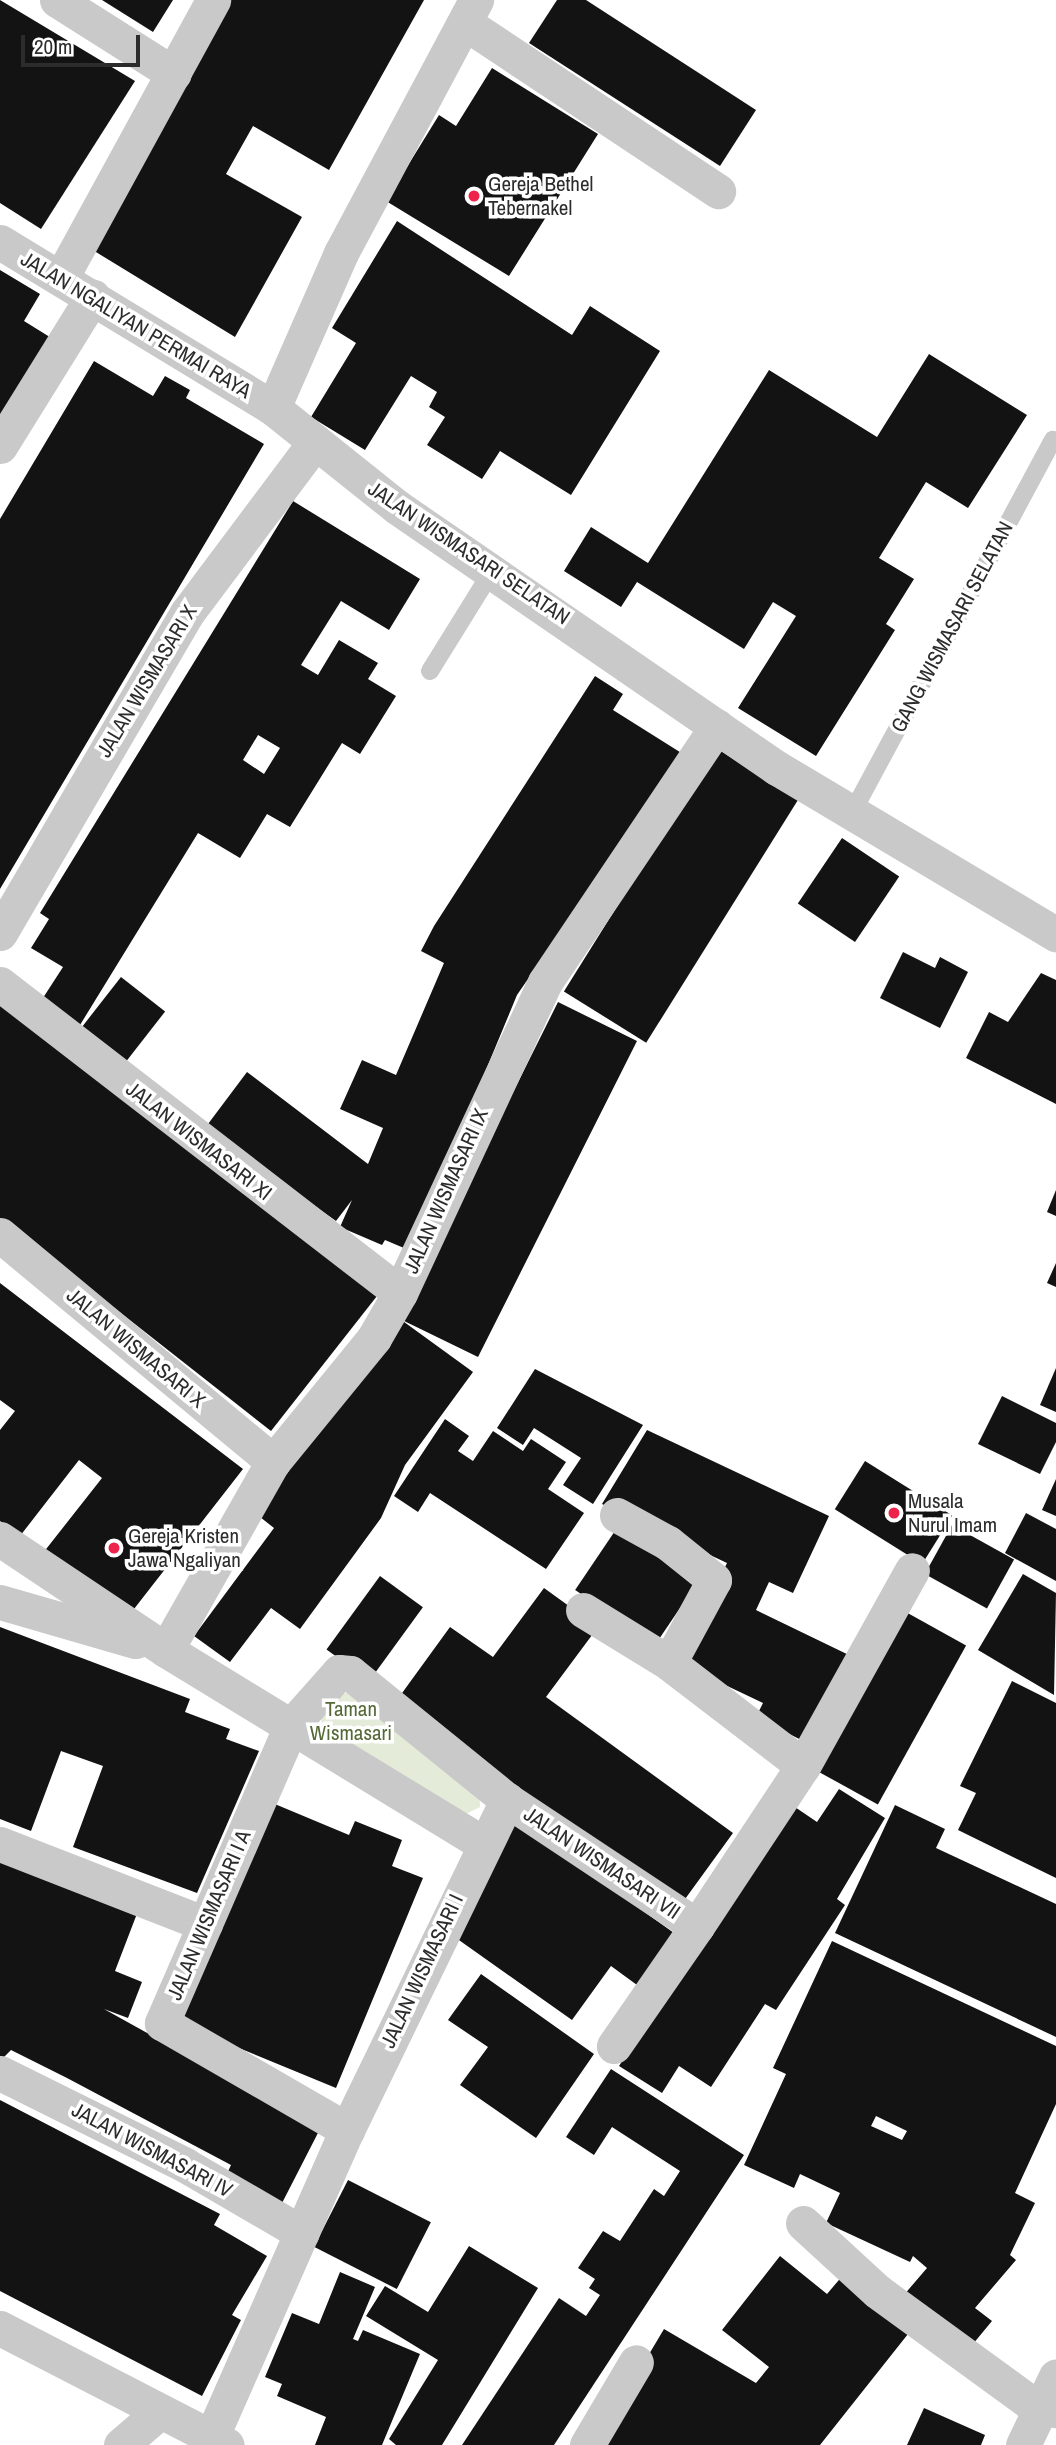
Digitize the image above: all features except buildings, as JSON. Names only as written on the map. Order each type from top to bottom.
[{"type":"street","points":[[57,0],[174,74]]},
{"type":"street","points":[[61,278],[213,0]]},
{"type":"street","points":[[272,408],[341,253],[471,11],[718,191]]},
{"type":"street","name":"JALAN NGALIYAN PERMAI RAYA","points":[[0,242],[93,296],[272,408]]},
{"type":"street","points":[[0,446],[93,296]]},
{"type":"street","name":"JALAN WISMASARI SELATAN","points":[[272,408],[492,571],[717,726],[852,813],[1056,934]]},
{"type":"street","name":"JALAN WISMASARI X","points":[[0,933],[187,613],[315,442]]},
{"type":"street","name":"JALAN WISMASARI IX","points":[[166,1650],[273,1462],[373,1338],[400,1293],[545,982],[717,726]]},
{"type":"street","name":"JALAN WISMASARI XI","points":[[0,984],[400,1293]]},
{"type":"street","name":"JALAN WISMASARI X","points":[[0,1235],[273,1462]]},
{"type":"street","points":[[617,1515],[668,1543],[713,1580],[669,1663]]},
{"type":"street","points":[[0,1539],[166,1650],[482,1843]]},
{"type":"street","name":"JALAN WISMASARI VII","points":[[614,2046],[803,1766],[912,1570]]},
{"type":"street","points":[[0,1602],[166,1650]]},
{"type":"street","points":[[583,1610],[669,1663],[803,1766]]},
{"type":"street","name":"JALAN WISMASARI VII","points":[[291,1726],[333,1674],[350,1673],[508,1800],[697,1926]]},
{"type":"street","name":"JALAN WISMASARI I A","points":[[291,1726],[162,2023],[347,2130]]},
{"type":"street","name":"JALAN WISMASARI VII","points":[[482,1843],[508,1800]]},
{"type":"street","name":"JALAN WISMASARI I","points":[[219,2442],[302,2233],[347,2130],[482,1843]]},
{"type":"street","points":[[0,1844],[205,1924]]},
{"type":"street","name":"JALAN WISMASARI IV","points":[[0,2073],[186,2165],[302,2233]]},
{"type":"street","points":[[803,2223],[877,2291],[1046,2409]]},
{"type":"street","points":[[0,2328],[157,2414],[219,2442]]},
{"type":"street","points":[[587,2445],[636,2362]]},
{"type":"street","points":[[1023,2445],[1046,2409],[1056,2376]]},
{"type":"street","points":[[121,2445],[157,2414]]},
{"type":"lane","name":"GANG WISMASARI SELATAN","points":[[852,813],[1053,440]]},
{"type":"lane","points":[[430,671],[492,571]]},
{"type":"green space","name":"Taman Wismasari","points":[[352,1691],[479,1784],[480,1807],[458,1818],[321,1730],[322,1701]]},
{"type":"place","name":"Gereja Bethel Tebernakel","points":[[474,196]]},
{"type":"place","name":"Musala Nurul Imam","points":[[894,1513]]},
{"type":"place","name":"Gereja Kristen Jawa Ngaliyan","points":[[114,1548]]}]
